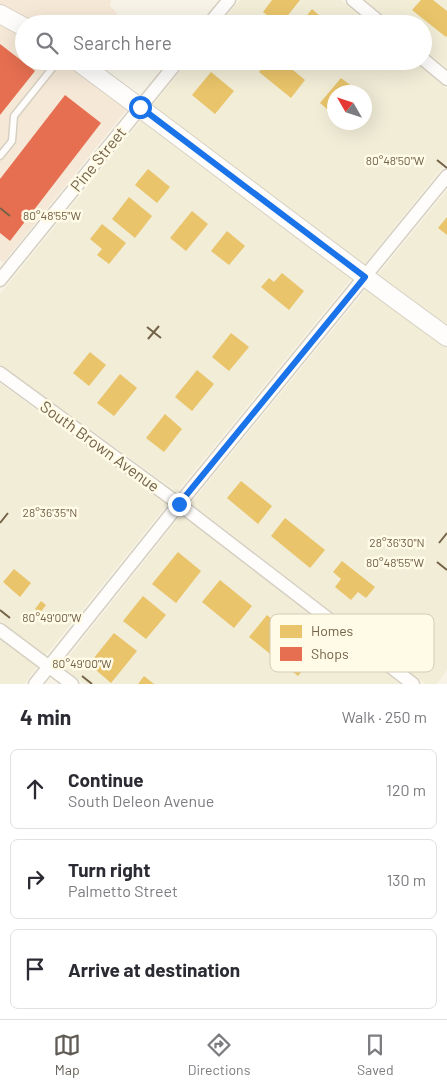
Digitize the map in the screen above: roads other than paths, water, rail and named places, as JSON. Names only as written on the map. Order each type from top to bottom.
[{"type":"street","points":[[216,15],[228,0]]},
{"type":"street","points":[[353,0],[371,15]]},
{"type":"street","points":[[0,14],[15,22]]},
{"type":"street","points":[[432,66],[447,78]]},
{"type":"street","points":[[89,70],[447,337]]},
{"type":"street","name":"Pine Street","points":[[0,280],[171,70]]},
{"type":"street","points":[[35,684],[179,504],[447,176]]},
{"type":"street","name":"South Brown Avenue","points":[[0,373],[179,504],[322,614]]},
{"type":"street","points":[[0,630],[72,684]]},
{"type":"street","name":"South Brown Avenue","points":[[397,672],[413,684]]},
{"type":"lane","points":[[0,156],[12,141],[14,116],[51,70]]}]
